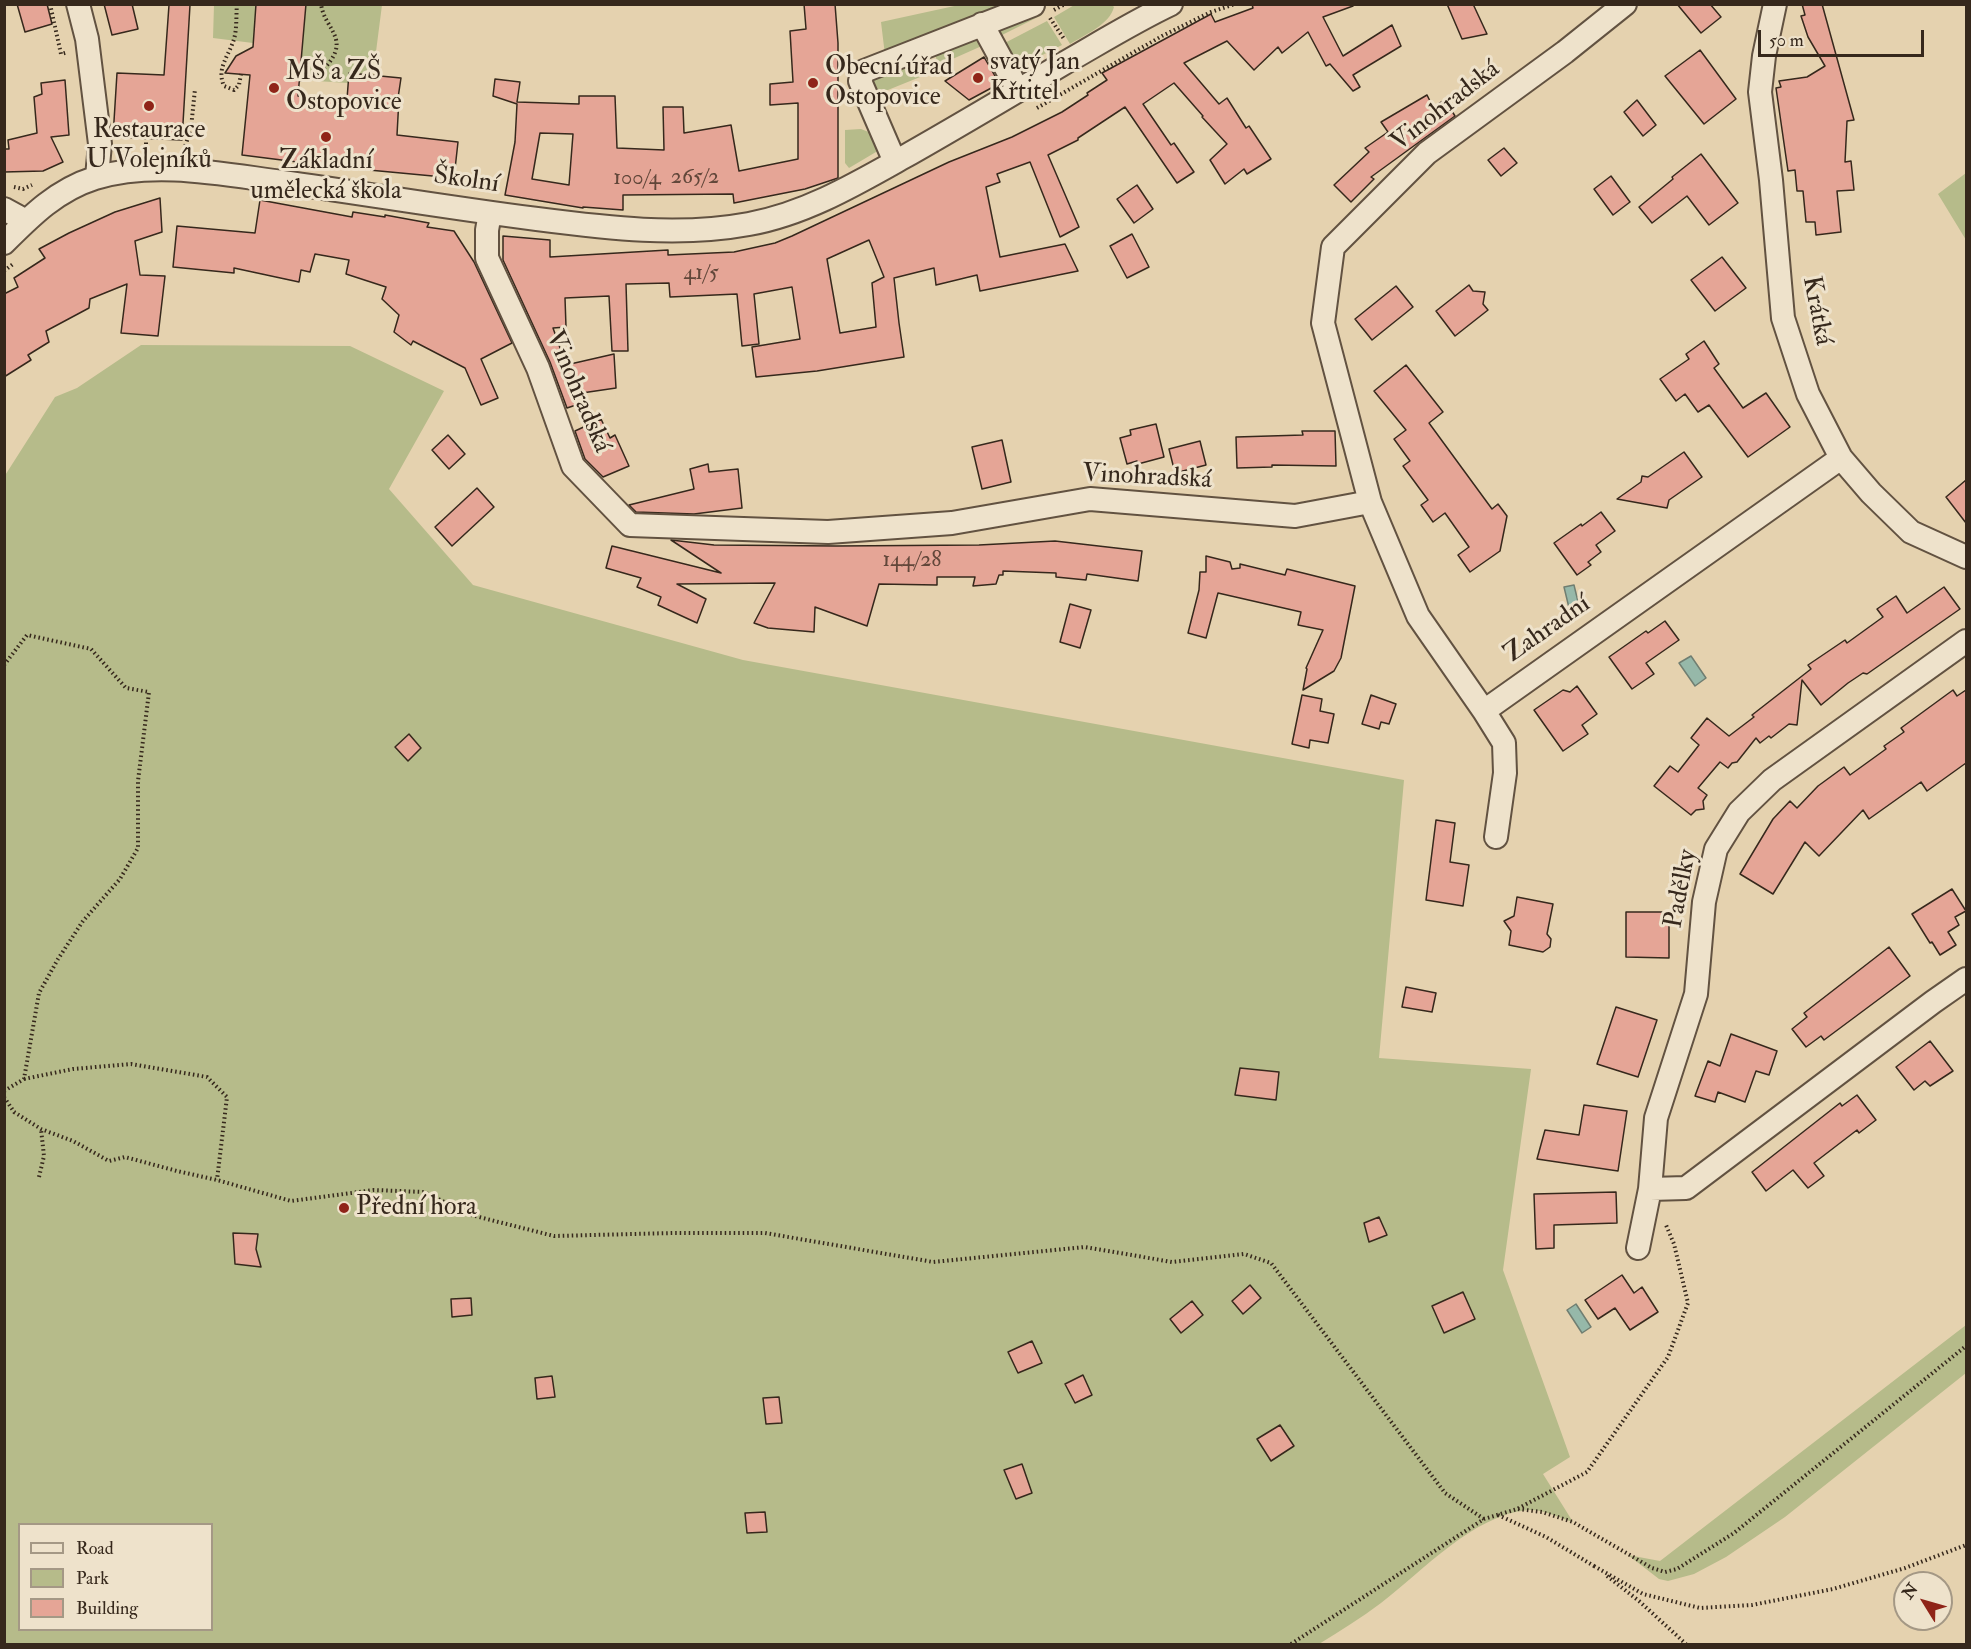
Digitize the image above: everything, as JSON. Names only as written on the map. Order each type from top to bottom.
[{"type":"street","points":[[78,4],[87,39],[100,144],[97,177]]},
{"type":"street","name":"Školní","points":[[9,253],[26,221],[57,194],[97,177],[142,169],[207,172],[490,213],[641,230],[677,231],[751,224],[817,203],[895,162],[1136,12],[1171,4]]},
{"type":"street","name":"Vinohradská","points":[[490,213],[487,230],[487,258],[538,368],[573,466],[630,525],[828,532],[952,522],[1090,499],[1295,516],[1370,502],[1323,323],[1333,247],[1427,153],[1565,52],[1625,4]]},
{"type":"street","name":"Krátká","points":[[1775,4],[1764,56],[1760,92],[1771,180],[1783,318],[1808,394],[1841,458],[1871,493],[1911,532],[1966,557]]},
{"type":"street","points":[[895,162],[863,90],[860,77],[864,71],[982,24],[1040,9]]},
{"type":"street","points":[[982,24],[1012,79]]},
{"type":"street","points":[[4,209],[26,221]]},
{"type":"street","name":"Zahradní","points":[[1484,711],[1841,458]]},
{"type":"street","points":[[1370,502],[1418,616],[1504,743],[1505,773],[1496,837]]},
{"type":"street","name":"Padělky","points":[[1638,1248],[1650,1189],[1656,1118],[1696,994],[1704,902],[1716,849],[1739,812],[1772,780],[1966,641]]},
{"type":"street","points":[[1650,1189],[1686,1188],[1966,979]]},
{"type":"path","points":[[50,4],[62,54],[75,50]]},
{"type":"path","points":[[237,4],[234,40],[224,60],[220,78],[224,86],[234,90],[239,85],[241,74]]},
{"type":"path","points":[[300,80],[315,76],[323,70],[337,51],[337,41],[323,16],[321,4]]},
{"type":"path","points":[[1040,9],[1068,46]]},
{"type":"path","points":[[183,154],[191,128],[195,89]]},
{"type":"path","points":[[183,127],[191,128]]},
{"type":"path","points":[[146,138],[146,151]]},
{"type":"path","points":[[137,151],[154,150]]},
{"type":"path","points":[[23,189],[41,180]]},
{"type":"path","points":[[4,272],[9,253]]},
{"type":"path","points":[[4,665],[27,635],[91,649],[126,688],[149,692],[138,781],[138,848],[120,879],[84,921],[58,959],[39,993],[24,1079]]},
{"type":"path","points":[[4,1091],[24,1079],[73,1069],[131,1064],[207,1077],[227,1097],[217,1180]]},
{"type":"path","points":[[4,1096],[14,1112],[41,1129],[74,1141],[109,1161],[125,1157],[291,1201],[374,1190],[424,1192],[471,1215],[554,1236],[765,1233],[933,1262],[1085,1247],[1172,1262],[1245,1254],[1271,1263],[1445,1493],[1484,1519]]},
{"type":"path","points":[[39,1177],[44,1156],[41,1129]]},
{"type":"path","points":[[1291,1644],[1484,1519],[1517,1509],[1587,1472],[1668,1357],[1688,1303],[1674,1244],[1650,1189]]},
{"type":"path","points":[[1517,1509],[1542,1512],[1573,1522],[1652,1568],[1665,1572],[1677,1569],[1734,1533],[1966,1346]]},
{"type":"path","points":[[1498,1515],[1546,1537],[1643,1594],[1700,1608],[1752,1605],[1833,1589],[1905,1568],[1966,1545]]},
{"type":"path","points":[[1594,1566],[1639,1601],[1686,1644]]},
{"type":"green space","points":[[1076,4],[1112,5],[1114,7],[1108,19],[1070,44],[1054,17]]},
{"type":"green space","points":[[214,5],[256,5],[253,43],[213,38]]},
{"type":"green space","points":[[306,5],[382,5],[373,75],[349,73],[348,83],[300,80]]},
{"type":"green space","points":[[959,5],[1024,5],[885,55],[881,22]]},
{"type":"green space","points":[[1039,7],[1042,15],[994,39],[988,25]]},
{"type":"green space","points":[[1047,21],[1062,45],[1013,70],[999,46]]},
{"type":"green space","points":[[976,30],[984,45],[939,65],[931,46]]},
{"type":"green space","points":[[919,50],[930,73],[878,94],[869,69]]},
{"type":"green space","points":[[861,129],[871,133],[881,149],[849,168],[845,163],[845,130]]},
{"type":"green space","points":[[1966,173],[1966,240],[1938,194]]},
{"type":"green space","points":[[141,345],[350,346],[444,391],[389,489],[473,585],[743,660],[1404,780],[1379,1058],[1531,1069],[1503,1270],[1570,1457],[1543,1474],[1573,1522],[1545,1512],[1528,1510],[1508,1514],[1488,1522],[1450,1546],[1373,1609],[1319,1644],[5,1644],[4,477],[55,397],[77,388]]},
{"type":"green space","points":[[1966,1325],[1966,1373],[1785,1517],[1726,1557],[1694,1574],[1668,1581],[1659,1579],[1628,1555],[1660,1561]]},
{"type":"shaded area","points":[[1574,585],[1580,610],[1570,612],[1564,587]]},
{"type":"shaded area","points":[[1691,656],[1706,678],[1695,686],[1679,663]]},
{"type":"shaded area","points":[[1576,1304],[1591,1327],[1582,1333],[1567,1310]]},
{"type":"building","points":[[17,4],[47,4],[52,24],[25,32]]},
{"type":"building","points":[[104,4],[132,4],[138,29],[112,35]]},
{"type":"building","points":[[256,4],[306,4],[298,96],[347,99],[349,73],[401,78],[397,135],[458,142],[454,178],[242,155],[250,75],[225,73],[236,56],[253,47]]},
{"type":"building","points":[[804,4],[835,4],[838,43],[838,178],[805,189],[734,203],[733,194],[623,195],[623,210],[583,208],[505,195],[515,142],[517,104],[493,96],[495,79],[520,82],[517,102],[579,104],[579,96],[615,96],[617,148],[664,150],[663,107],[683,107],[684,133],[731,125],[739,171],[798,159],[798,103],[770,105],[770,84],[793,82],[790,31],[806,29]],"holes":[[[540,133],[573,134],[569,185],[532,179]]]},
{"type":"building","points":[[1252,4],[1352,4],[1353,6],[1323,17],[1343,56],[1392,25],[1401,46],[1353,75],[1360,87],[1353,91],[1330,64],[1326,66],[1308,32],[1282,53],[1278,47],[1254,70],[1227,41],[1184,63],[1219,104],[1227,98],[1246,128],[1249,126],[1271,159],[1247,174],[1244,169],[1225,184],[1210,160],[1227,144],[1174,83],[1143,104],[1171,145],[1174,143],[1194,172],[1177,183],[1125,107],[1078,140],[1048,155],[1079,227],[1060,237],[1030,162],[997,174],[1000,182],[986,187],[1000,257],[1065,244],[1078,271],[980,291],[977,275],[936,285],[934,268],[894,278],[904,357],[817,371],[756,377],[752,347],[800,339],[792,287],[754,294],[759,344],[742,346],[737,294],[670,297],[669,283],[626,284],[628,351],[612,351],[609,296],[565,298],[566,327],[553,328],[566,365],[614,354],[616,388],[575,394],[579,404],[567,408],[550,362],[503,260],[503,236],[550,240],[550,257],[668,250],[668,255],[734,252],[775,243],[949,162],[1012,137],[1062,112],[1107,80],[1102,73],[1211,14],[1215,22],[1253,8]],"holes":[[[869,240],[884,277],[872,283],[876,327],[840,333],[827,259]]]},
{"type":"building","points":[[1447,4],[1473,4],[1487,34],[1462,39]]},
{"type":"building","points":[[1677,4],[1710,4],[1721,17],[1701,33]]},
{"type":"building","points":[[1802,4],[1822,4],[1854,120],[1847,121],[1845,162],[1851,161],[1854,190],[1837,191],[1841,232],[1816,235],[1815,222],[1806,222],[1803,191],[1797,191],[1795,170],[1788,171],[1776,88],[1781,87],[1779,81],[1807,77],[1825,66],[1808,37],[1801,16],[1805,15]]},
{"type":"building","name":"Restaurace U Volejníků","points":[[169,5],[190,5],[182,140],[113,137],[117,73],[164,75]]},
{"type":"building","points":[[1700,50],[1736,99],[1704,124],[1665,76]]},
{"type":"building","name":"svatý Jan Křtitel","points":[[984,57],[999,83],[995,86],[969,100],[945,81]]},
{"type":"building","points":[[65,80],[69,135],[51,137],[63,162],[43,171],[4,172],[4,149],[9,149],[8,140],[37,133],[34,97],[42,94],[41,83]]},
{"type":"building","points":[[1427,95],[1433,107],[1445,100],[1455,116],[1371,177],[1374,179],[1351,202],[1334,185],[1369,152],[1365,148],[1388,132],[1381,122]]},
{"type":"building","points":[[1637,100],[1656,125],[1643,136],[1624,112]]},
{"type":"building","points":[[1504,148],[1517,163],[1501,176],[1488,160]]},
{"type":"building","points":[[1701,154],[1738,203],[1709,225],[1687,196],[1652,223],[1639,207]]},
{"type":"building","points":[[1611,176],[1630,202],[1613,215],[1594,189]]},
{"type":"building","points":[[1137,185],[1153,209],[1134,223],[1117,199]]},
{"type":"building","points":[[160,198],[162,232],[135,241],[140,275],[165,276],[158,336],[121,333],[127,284],[90,299],[89,308],[46,331],[49,342],[28,355],[31,360],[4,377],[4,294],[18,287],[14,278],[45,258],[39,249],[115,212]]},
{"type":"building","points":[[260,200],[352,217],[353,212],[385,217],[385,215],[429,223],[427,227],[454,231],[474,262],[512,343],[481,359],[498,398],[481,405],[465,368],[413,341],[411,345],[394,332],[399,315],[382,299],[386,287],[346,274],[349,260],[315,254],[310,272],[301,270],[299,282],[234,268],[234,273],[173,267],[177,226],[255,233]]},
{"type":"building","points":[[1132,234],[1149,267],[1127,278],[1110,246]]},
{"type":"building","points":[[1722,257],[1746,288],[1715,311],[1691,280]]},
{"type":"building","points":[[1469,285],[1473,291],[1485,292],[1483,304],[1488,310],[1455,336],[1436,311]]},
{"type":"building","points":[[1396,286],[1413,307],[1372,340],[1355,319]]},
{"type":"building","points":[[1704,341],[1719,364],[1714,368],[1743,408],[1766,393],[1790,427],[1748,457],[1709,405],[1698,412],[1685,394],[1676,401],[1660,379],[1689,359],[1686,354]]},
{"type":"building","points":[[1406,365],[1443,412],[1429,423],[1492,509],[1498,504],[1507,516],[1500,551],[1470,572],[1458,555],[1469,547],[1445,513],[1433,522],[1421,505],[1428,500],[1403,466],[1410,461],[1394,439],[1406,430],[1374,391]]},
{"type":"building","points":[[601,419],[610,438],[615,435],[629,466],[603,477],[585,459],[575,431]]},
{"type":"building","points":[[1156,424],[1164,457],[1138,464],[1137,461],[1127,464],[1120,438],[1131,435],[1130,430]]},
{"type":"building","points":[[1302,431],[1335,431],[1336,466],[1272,465],[1272,467],[1237,468],[1236,437],[1303,435]]},
{"type":"building","points":[[448,435],[465,454],[449,469],[432,450]]},
{"type":"building","points":[[1002,440],[1011,482],[982,489],[972,447]]},
{"type":"building","points":[[1200,441],[1206,465],[1175,473],[1169,449]]},
{"type":"building","points":[[1684,452],[1702,477],[1669,500],[1667,508],[1617,499],[1641,482],[1642,476],[1648,477]]},
{"type":"building","points":[[708,464],[709,472],[738,469],[742,508],[694,514],[636,512],[629,505],[694,489],[690,469]]},
{"type":"building","points":[[1966,480],[1966,523],[1946,497]]},
{"type":"building","points":[[477,488],[494,507],[452,546],[435,527]]},
{"type":"building","points":[[1601,512],[1615,531],[1596,545],[1601,552],[1588,562],[1591,565],[1577,575],[1554,543]]},
{"type":"building","points":[[671,540],[714,545],[836,546],[979,545],[1055,541],[1142,551],[1138,581],[1087,574],[1086,580],[1056,577],[1056,573],[1003,571],[1003,575],[999,575],[996,584],[973,586],[975,577],[937,577],[937,585],[879,584],[867,626],[815,607],[814,632],[768,628],[754,623],[775,583],[677,584],[706,599],[697,623],[658,605],[661,597],[637,587],[641,578],[606,568],[612,546],[721,573]]},
{"type":"building","points":[[1206,556],[1230,562],[1232,569],[1240,568],[1240,564],[1285,575],[1287,569],[1355,586],[1341,658],[1334,671],[1303,690],[1306,668],[1323,630],[1298,625],[1301,612],[1218,593],[1206,638],[1188,633],[1199,590],[1200,572],[1206,572]]},
{"type":"building","points":[[1944,587],[1960,609],[1867,674],[1863,673],[1848,683],[1821,705],[1802,680],[1797,725],[1789,724],[1771,738],[1769,736],[1760,743],[1756,738],[1737,762],[1732,763],[1728,768],[1720,762],[1698,788],[1707,795],[1703,801],[1704,809],[1696,810],[1691,815],[1654,786],[1670,766],[1678,772],[1699,745],[1691,738],[1707,718],[1729,736],[1811,669],[1808,665],[1845,640],[1847,643],[1883,617],[1877,609],[1896,596],[1907,613]]},
{"type":"building","points":[[1070,604],[1091,610],[1080,648],[1060,642]]},
{"type":"building","points":[[1665,621],[1679,640],[1646,663],[1654,674],[1632,689],[1609,657],[1646,631],[1648,633]]},
{"type":"building","points":[[1577,686],[1597,714],[1582,725],[1588,734],[1563,751],[1534,710],[1563,690],[1570,692]]},
{"type":"building","points":[[1953,690],[1957,696],[1966,690],[1966,763],[1927,791],[1921,782],[1869,819],[1863,810],[1819,856],[1805,842],[1773,894],[1740,874],[1773,819],[1790,801],[1797,808],[1818,786],[1844,767],[1850,775],[1886,749],[1884,746],[1904,732],[1901,728]]},
{"type":"building","points":[[1302,695],[1322,699],[1320,711],[1334,714],[1328,743],[1310,740],[1309,748],[1292,744]]},
{"type":"building","points":[[1371,695],[1396,704],[1389,724],[1381,722],[1379,729],[1362,724]]},
{"type":"building","points":[[409,734],[421,748],[408,761],[395,747]]},
{"type":"building","points":[[1436,820],[1455,823],[1450,862],[1469,865],[1463,906],[1426,900]]},
{"type":"building","points":[[1952,889],[1966,911],[1955,917],[1959,925],[1948,932],[1956,945],[1940,955],[1912,914]]},
{"type":"building","points":[[1517,897],[1553,904],[1547,934],[1551,939],[1550,947],[1543,952],[1509,945],[1511,931],[1504,921],[1514,916]]},
{"type":"building","points":[[1626,912],[1669,912],[1669,958],[1626,957]]},
{"type":"building","points":[[1889,947],[1910,976],[1824,1040],[1821,1036],[1806,1047],[1792,1029],[1807,1017],[1804,1013]]},
{"type":"building","points":[[1406,987],[1436,993],[1432,1012],[1402,1007]]},
{"type":"building","points":[[1616,1007],[1657,1020],[1638,1077],[1597,1064]]},
{"type":"building","points":[[1731,1034],[1777,1051],[1769,1075],[1756,1071],[1745,1102],[1718,1092],[1715,1102],[1695,1096],[1708,1061],[1720,1066]]},
{"type":"building","points":[[1930,1041],[1953,1071],[1930,1086],[1925,1081],[1914,1090],[1896,1067]]},
{"type":"building","points":[[1240,1068],[1279,1072],[1276,1100],[1235,1095]]},
{"type":"building","points":[[1857,1095],[1876,1120],[1859,1133],[1857,1130],[1814,1163],[1824,1176],[1808,1188],[1793,1170],[1766,1191],[1752,1172],[1840,1103],[1842,1106]]},
{"type":"building","points":[[1584,1105],[1627,1111],[1618,1171],[1537,1159],[1545,1130],[1579,1135]]},
{"type":"building","points":[[1616,1192],[1617,1223],[1554,1225],[1554,1248],[1536,1249],[1534,1194]]},
{"type":"building","points":[[1379,1217],[1387,1235],[1369,1242],[1364,1223]]},
{"type":"building","points":[[233,1233],[258,1234],[256,1249],[261,1267],[235,1264]]},
{"type":"building","points":[[1622,1275],[1634,1293],[1642,1287],[1658,1312],[1630,1330],[1615,1308],[1598,1319],[1585,1300]]},
{"type":"building","points":[[1250,1285],[1261,1298],[1243,1314],[1232,1301]]},
{"type":"building","points":[[1463,1292],[1475,1319],[1444,1333],[1432,1306]]},
{"type":"building","points":[[471,1298],[472,1315],[452,1317],[451,1299]]},
{"type":"building","points":[[1192,1301],[1203,1315],[1181,1333],[1170,1319]]},
{"type":"building","points":[[1032,1341],[1042,1363],[1018,1373],[1008,1352]]},
{"type":"building","points":[[1083,1375],[1092,1395],[1075,1403],[1065,1384]]},
{"type":"building","points":[[552,1376],[555,1397],[537,1399],[535,1378]]},
{"type":"building","points":[[779,1397],[782,1423],[766,1424],[763,1398]]},
{"type":"building","points":[[1280,1425],[1294,1446],[1271,1461],[1257,1439]]},
{"type":"building","points":[[1022,1464],[1032,1493],[1016,1499],[1004,1470]]},
{"type":"building","points":[[765,1512],[767,1532],[747,1533],[745,1513]]},
{"type":"place","name":"svatý Jan Křtitel","points":[[978,78]]},
{"type":"place","name":"Obecní úřad Ostopovice","points":[[813,83]]},
{"type":"place","name":"MŠ a ZŠ Ostopovice","points":[[274,88]]},
{"type":"place","name":"Restaurace U Volejníků","points":[[149,106]]},
{"type":"place","name":"Základní umělecká škola","points":[[326,137]]},
{"type":"place","name":"Přední hora","points":[[344,1208]]}]
